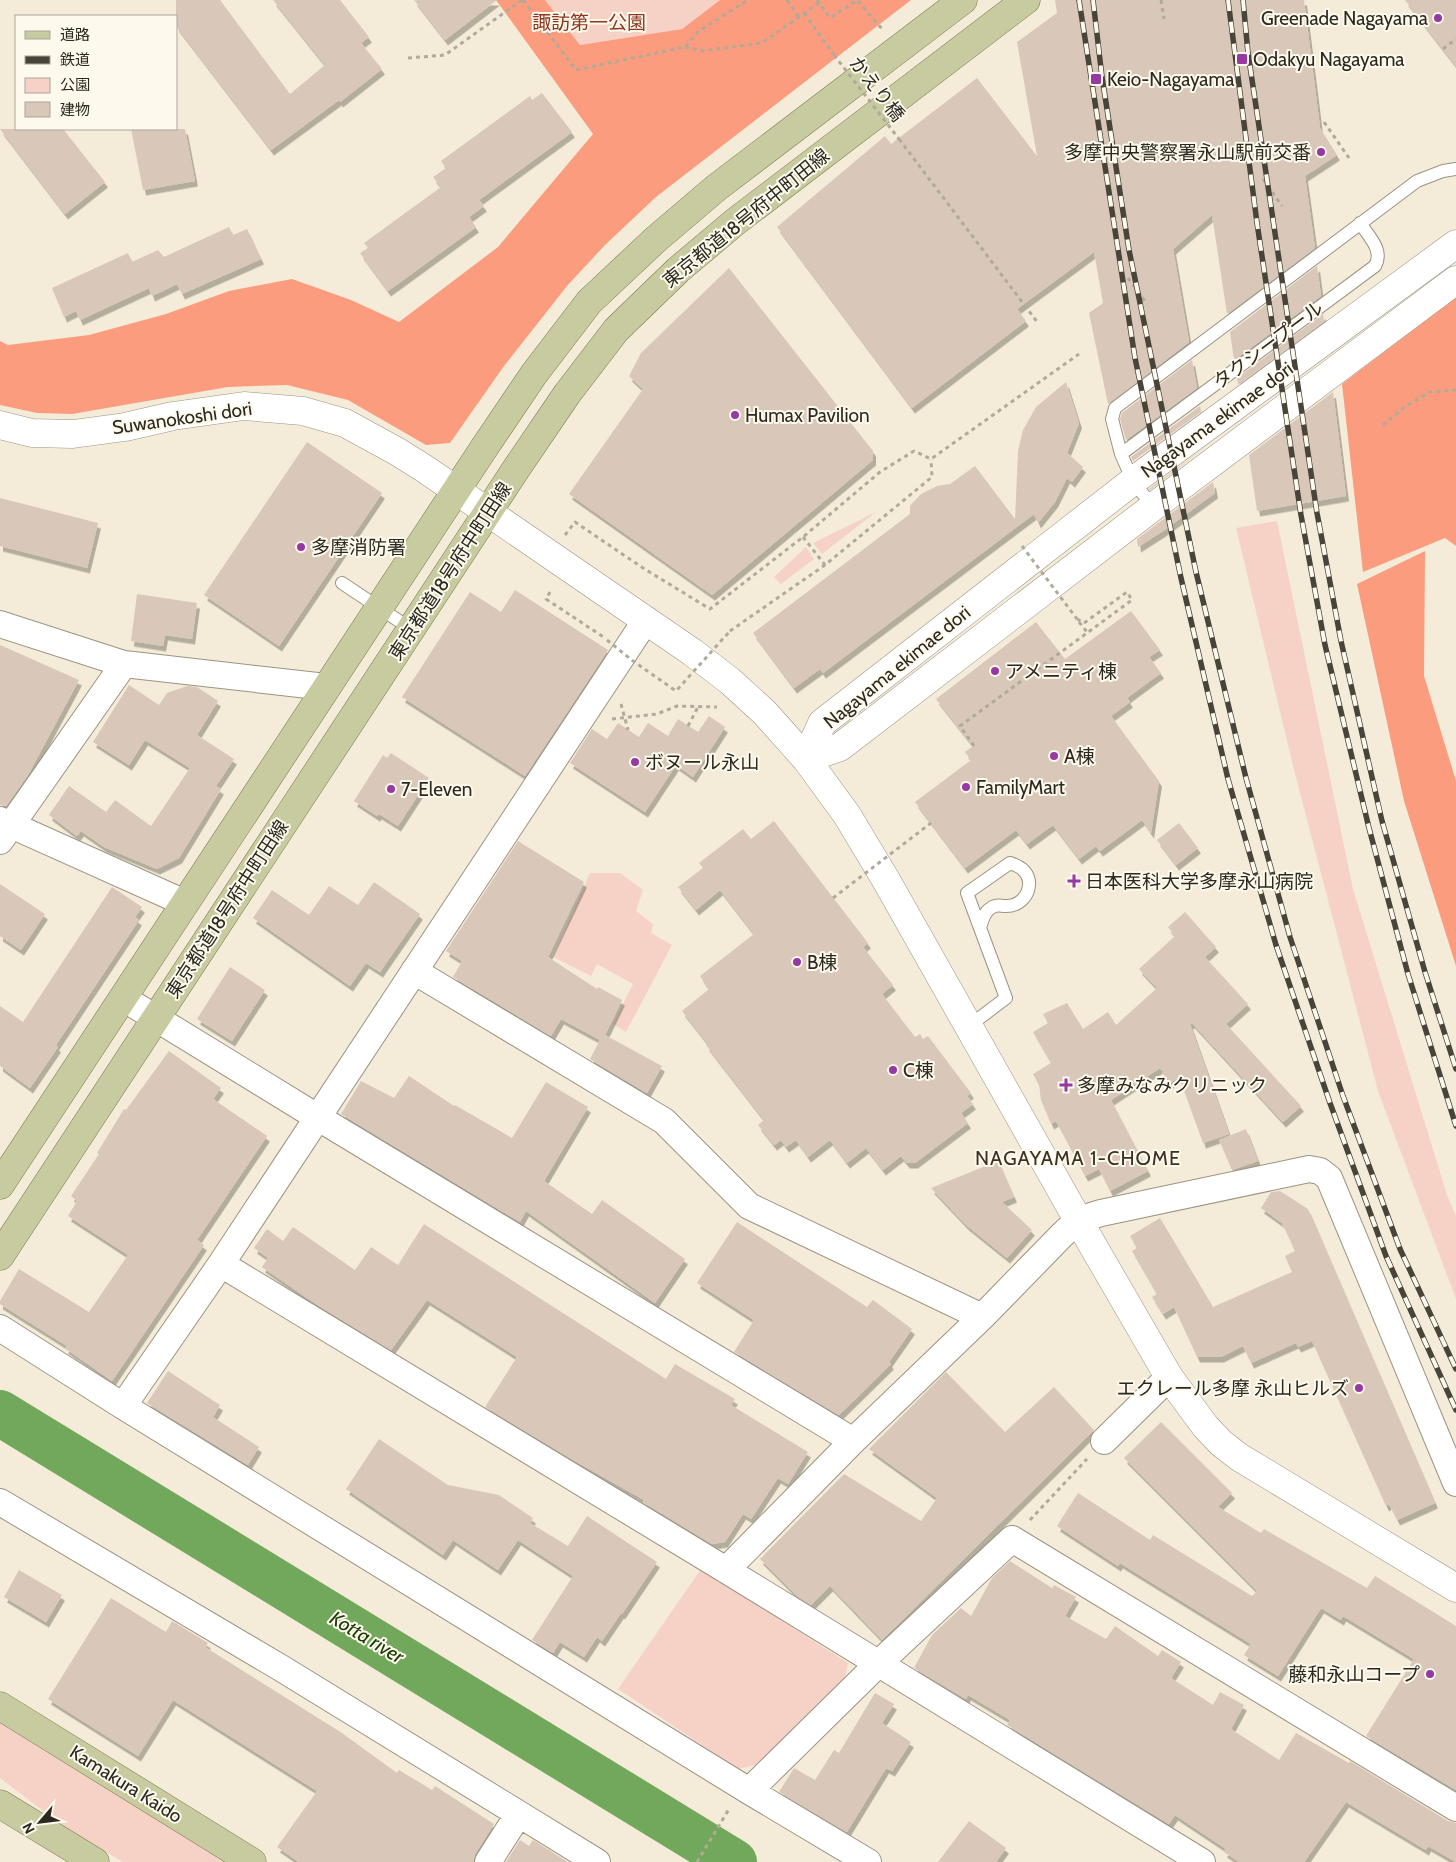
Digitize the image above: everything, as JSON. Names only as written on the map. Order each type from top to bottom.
[{"type":"main road","name":"東京都道18号府中町田線","points":[[0,1185],[456,490],[534,374],[589,302],[655,240],[716,188],[963,0]]},
{"type":"main road","name":"東京都道18号府中町田線","points":[[0,1256],[488,512],[567,394],[616,330],[678,270],[735,222],[1026,0]]},
{"type":"main road","name":"Kamakura Kaido","points":[[0,1706],[252,1862]]},
{"type":"main road","points":[[0,1804],[95,1862]]},
{"type":"street","name":"Nagayama ekimae dori","points":[[806,759],[822,723],[1133,481],[1456,244]]},
{"type":"street","name":"Nagayama ekimae dori","points":[[806,759],[840,747],[1153,507],[1456,280]]},
{"type":"street","name":"Suwanokoshi dori","points":[[0,425],[32,433],[73,434],[125,427],[173,416],[244,406],[303,411],[346,423],[398,452],[456,490],[646,620],[730,681],[764,713],[806,759],[847,815],[1169,1377],[1205,1426],[1221,1443],[1239,1457],[1456,1588]]},
{"type":"street","points":[[123,1406],[221,1264],[646,620]]},
{"type":"street","points":[[0,624],[124,664],[326,687]]},
{"type":"street","points":[[947,626],[967,650]]},
{"type":"street","points":[[124,664],[4,828],[185,903]]},
{"type":"street","points":[[414,971],[664,1121],[749,1206],[982,1317]]},
{"type":"street","points":[[123,998],[317,1118],[853,1441]]},
{"type":"street","points":[[726,1570],[853,1441],[982,1317],[1078,1220],[1101,1213],[1310,1169],[1320,1171],[1329,1178],[1456,1483]]},
{"type":"street","points":[[221,1264],[726,1570],[1202,1862]]},
{"type":"street","points":[[0,1328],[741,1797],[868,1862]]},
{"type":"street","points":[[1104,1441],[1169,1377]]},
{"type":"street","points":[[0,1502],[282,1668],[597,1862]]},
{"type":"street","points":[[741,1797],[878,1664],[1012,1539],[1456,1808]]},
{"type":"street","points":[[488,1862],[518,1815]]},
{"type":"lane","points":[[1153,507],[1133,481],[1121,454],[1112,419],[1115,408],[1417,181],[1443,171],[1456,169]]},
{"type":"lane","name":"タクシープール","points":[[1121,454],[1375,266],[1378,259],[1378,250],[1360,223]]},
{"type":"lane","points":[[342,582],[411,629]]},
{"type":"lane","points":[[969,1026],[1006,998],[967,894],[1010,863],[1021,867],[1028,878],[1029,887],[1026,897],[1018,903],[1008,906],[998,905],[990,908],[984,916],[980,928]]},
{"type":"path","points":[[408,58],[445,55],[522,0],[576,70],[685,47],[702,51],[762,43],[818,1],[830,18],[857,0],[886,33]]},
{"type":"path","points":[[685,47],[699,31],[748,0]]},
{"type":"path","points":[[786,0],[799,17]]},
{"type":"path","points":[[1161,0],[1164,19]]},
{"type":"path","name":"かえり橋","points":[[804,13],[1038,323]]},
{"type":"path","points":[[1443,49],[1456,39]]},
{"type":"path","points":[[1324,122],[1349,158]]},
{"type":"path","points":[[1263,179],[1282,206]]},
{"type":"path","points":[[1128,278],[1147,304]]},
{"type":"path","points":[[931,459],[1079,354]]},
{"type":"path","points":[[1383,425],[1406,406],[1430,392],[1456,390]]},
{"type":"path","points":[[563,537],[574,522],[643,568],[710,609],[803,537],[880,472],[914,451],[931,459]]},
{"type":"path","points":[[550,592],[546,599],[551,603],[607,640],[676,691],[730,632],[825,564],[932,477],[931,459]]},
{"type":"path","points":[[803,537],[825,564]]},
{"type":"path","points":[[1022,546],[1087,632]]},
{"type":"path","points":[[974,746],[960,726],[1132,600],[1127,592],[1084,623],[1077,619]]},
{"type":"path","points":[[608,719],[657,714],[677,706],[717,706]]},
{"type":"path","points":[[688,726],[698,707]]},
{"type":"path","points":[[622,709],[628,730]]},
{"type":"path","points":[[833,898],[932,823]]},
{"type":"path","points":[[1012,1539],[1104,1441]]},
{"type":"path","points":[[697,1862],[741,1797]]},
{"type":"green space","name":"諏訪第一公園","points":[[545,0],[720,0],[682,29],[580,45]]},
{"type":"green space","points":[[876,512],[822,554],[813,543]]},
{"type":"green space","points":[[1277,521],[1353,889],[1447,1195],[1456,1216],[1456,1299],[1378,1091],[1294,770],[1236,528]]},
{"type":"green space","points":[[806,547],[814,559],[781,584],[774,577]]},
{"type":"green space","points":[[590,873],[620,873],[643,890],[636,911],[653,924],[651,933],[672,945],[626,1032],[613,1024],[633,984],[597,964],[591,976],[553,957]]},
{"type":"green space","points":[[701,1569],[848,1663],[845,1679],[767,1762],[738,1769],[618,1689]]},
{"type":"green space","points":[[0,1722],[230,1862],[123,1862],[63,1826],[0,1778]]},
{"type":"shaded area","points":[[496,0],[545,0],[580,45],[682,29],[720,0],[911,0],[656,197],[605,245],[567,286],[504,366],[450,443],[426,445],[348,400],[287,385],[228,387],[72,414],[37,413],[0,405],[0,341],[8,345],[89,335],[166,314],[229,291],[292,279],[351,300],[399,322],[498,247],[593,134]]},
{"type":"shaded area","points":[[1456,297],[1456,546],[1445,538],[1363,572],[1342,384]]},
{"type":"shaded area","points":[[1425,551],[1424,676],[1456,781],[1456,966],[1404,801],[1357,584]]},
{"type":"building","points":[[176,0],[220,0],[290,94],[325,65],[273,0],[340,0],[369,37],[361,43],[382,69],[340,102],[339,100],[271,150],[178,29],[178,15],[176,15]]},
{"type":"building","points":[[414,0],[497,0],[445,40]]},
{"type":"building","points":[[1055,0],[1304,0],[1320,128],[1337,155],[1305,176],[1315,248],[1227,314],[1212,215],[1173,249],[1189,342],[1108,404],[1089,313],[1103,303],[1094,252],[1017,309],[1026,321],[912,408],[777,227],[885,136],[891,144],[977,78],[1037,156],[1017,42],[1057,13]]},
{"type":"building","name":"Greenade Nagayama","points":[[1405,0],[1456,0],[1456,66],[1434,38]]},
{"type":"building","points":[[542,93],[572,132],[479,200],[484,206],[469,217],[476,227],[388,291],[360,253],[368,248],[364,243],[441,187],[433,177],[446,168],[441,161],[530,96],[532,100]]},
{"type":"building","points":[[0,129],[64,130],[105,182],[65,214]]},
{"type":"building","points":[[185,129],[195,181],[143,190],[131,130]]},
{"type":"building","points":[[229,227],[233,235],[247,229],[261,259],[182,294],[177,284],[152,296],[149,288],[80,320],[76,311],[64,317],[52,288],[128,253],[132,262],[158,250],[164,257]]},
{"type":"building","points":[[1317,266],[1321,296],[1234,360],[1230,332]]},
{"type":"building","name":"Humax Pavilion","points":[[729,268],[873,451],[873,460],[712,595],[569,494],[643,389],[629,376],[641,353]]},
{"type":"building","points":[[1323,314],[1324,321],[1238,385],[1237,378]]},
{"type":"building","points":[[1192,360],[1197,388],[1126,440],[1120,419],[1122,413]]},
{"type":"building","points":[[1066,382],[1079,423],[1067,453],[1083,467],[1072,482],[1067,478],[1055,502],[1038,523],[1034,514],[823,673],[820,669],[794,688],[753,633],[910,514],[910,506],[921,494],[937,486],[950,484],[975,466],[1015,519],[1018,451],[1023,430],[1036,407]]},
{"type":"building","points":[[1333,392],[1346,496],[1257,511],[1249,455]]},
{"type":"building","points":[[1200,406],[1201,412],[1133,461],[1131,457]]},
{"type":"building","points":[[307,442],[382,493],[279,646],[204,595]]},
{"type":"building","points":[[1207,446],[1150,490],[1149,489]]},
{"type":"building","points":[[1213,482],[1215,493],[1138,547],[1137,539]]},
{"type":"building","points":[[0,498],[98,523],[87,568],[0,546]]},
{"type":"building","points":[[515,590],[608,650],[525,776],[402,697],[470,592],[501,612]]},
{"type":"building","points":[[137,594],[197,603],[192,639],[165,635],[163,646],[131,641]]},
{"type":"building","name":"A棟","points":[[1131,611],[1160,650],[1149,657],[1161,673],[1127,698],[1130,702],[1111,716],[1159,781],[1151,833],[1142,820],[1100,851],[1096,846],[1079,859],[1053,825],[1027,844],[1016,830],[965,868],[915,802],[971,760],[965,752],[973,746],[936,699],[1036,622],[1065,659]]},
{"type":"building","points":[[0,645],[79,680],[28,775],[6,806],[0,805]]},
{"type":"building","points":[[129,685],[159,705],[167,693],[187,686],[197,687],[218,701],[197,735],[234,759],[216,786],[221,789],[179,858],[157,869],[104,847],[81,831],[77,836],[49,815],[69,786],[106,812],[115,800],[151,826],[190,768],[145,740],[129,765],[93,742]]},
{"type":"building","name":"ボヌール永山","points":[[709,716],[725,727],[693,777],[676,765],[645,812],[570,763],[592,729],[607,739],[618,723],[639,737],[648,723],[668,736],[678,719],[698,732]]},
{"type":"building","name":"7-Eleven","points":[[391,753],[429,778],[398,826],[379,814],[377,816],[354,801],[383,755],[387,758]]},
{"type":"building","points":[[774,821],[868,943],[863,947],[893,985],[882,994],[915,1037],[920,1034],[923,1039],[928,1036],[971,1093],[967,1096],[973,1104],[961,1113],[968,1123],[915,1163],[907,1163],[901,1156],[883,1170],[866,1148],[847,1163],[830,1140],[808,1157],[796,1140],[786,1147],[781,1140],[774,1145],[758,1125],[764,1120],[682,1011],[709,989],[700,976],[754,934],[720,890],[696,910],[678,887],[703,868],[699,863],[743,829],[751,839]]},
{"type":"building","points":[[1179,823],[1198,848],[1176,865],[1157,840]]},
{"type":"building","points":[[518,841],[584,882],[548,957],[597,989],[598,987],[622,1000],[605,1035],[662,1066],[647,1093],[590,1059],[600,1040],[561,1019],[551,1036],[453,977],[462,961],[446,951]]},
{"type":"building","points":[[374,882],[420,914],[380,972],[366,963],[350,986],[253,918],[272,890],[309,915],[329,886],[358,905]]},
{"type":"building","points":[[0,884],[45,914],[21,950],[0,936]]},
{"type":"building","points":[[112,887],[142,907],[135,917],[139,920],[56,1045],[58,1047],[30,1088],[0,1066],[0,1006],[23,1022]]},
{"type":"building","points":[[1185,912],[1216,947],[1205,957],[1248,1004],[1226,1024],[1301,1106],[1283,1122],[1192,1023],[1190,1024],[1229,1134],[1203,1143],[1179,1077],[1170,1083],[1160,1068],[1111,1100],[1148,1171],[1110,1191],[1099,1169],[1085,1176],[1056,1121],[1051,1124],[1041,1100],[1039,1085],[1033,1074],[1051,1063],[1033,1032],[1048,1023],[1043,1014],[1067,1003],[1083,1029],[1108,1012],[1116,1025],[1157,988],[1139,969],[1175,936],[1168,927]]},
{"type":"building","points":[[230,967],[265,990],[232,1041],[197,1019]]},
{"type":"building","points":[[169,1051],[221,1088],[213,1099],[267,1136],[197,1240],[204,1245],[112,1381],[65,1348],[67,1346],[0,1304],[0,1301],[19,1269],[89,1312],[128,1255],[68,1216],[77,1201],[71,1196],[99,1154],[97,1153],[124,1109],[126,1110]]},
{"type":"building","points":[[409,1076],[454,1106],[512,1138],[546,1082],[588,1107],[544,1181],[592,1214],[602,1200],[685,1259],[655,1303],[526,1211],[520,1222],[341,1114],[361,1081],[394,1098]]},
{"type":"building","points":[[1246,1129],[1258,1161],[1232,1170],[1219,1140]]},
{"type":"building","points":[[998,1161],[1014,1197],[1002,1202],[1032,1230],[1007,1258],[966,1225],[931,1188]]},
{"type":"building","name":"エクレール多摩 永山ヒルズ","points":[[1280,1191],[1308,1209],[1435,1503],[1397,1520],[1389,1504],[1386,1506],[1312,1341],[1298,1347],[1296,1343],[1251,1363],[1243,1346],[1221,1357],[1197,1357],[1174,1307],[1163,1314],[1152,1297],[1157,1294],[1132,1251],[1137,1248],[1130,1236],[1160,1218],[1213,1307],[1292,1272],[1285,1256],[1295,1251],[1282,1223],[1261,1208],[1271,1192]]},
{"type":"building","points":[[737,1222],[867,1307],[873,1300],[912,1329],[889,1362],[891,1364],[839,1415],[734,1352],[754,1320],[697,1283]]},
{"type":"building","points":[[424,1224],[666,1379],[675,1364],[735,1399],[731,1405],[808,1452],[788,1484],[778,1478],[751,1519],[743,1514],[725,1542],[712,1544],[643,1502],[644,1500],[485,1407],[517,1357],[427,1300],[391,1350],[316,1304],[262,1267],[268,1258],[254,1248],[267,1229],[283,1241],[293,1227],[355,1270],[371,1247],[398,1265]]},
{"type":"building","points":[[168,1371],[220,1405],[213,1417],[259,1447],[248,1465],[147,1403]]},
{"type":"building","points":[[946,1372],[1005,1432],[1054,1387],[1094,1430],[882,1640],[830,1586],[811,1605],[797,1596],[760,1559],[844,1474],[921,1521],[937,1498],[869,1449]]},
{"type":"building","points":[[1161,1422],[1232,1493],[1218,1507],[1261,1533],[1264,1529],[1367,1588],[1375,1576],[1456,1626],[1456,1790],[1366,1736],[1414,1659],[1343,1616],[1341,1620],[1321,1608],[1278,1676],[1244,1655],[1251,1644],[1120,1563],[1118,1566],[1057,1526],[1078,1493],[1150,1540],[1153,1535],[1252,1596],[1257,1591],[1124,1458]]},
{"type":"building","points":[[379,1439],[448,1485],[499,1495],[533,1518],[530,1523],[568,1546],[587,1516],[657,1562],[602,1641],[597,1637],[584,1657],[560,1642],[553,1653],[532,1640],[573,1576],[518,1540],[498,1570],[453,1540],[443,1555],[346,1489]]},
{"type":"building","points":[[1010,1561],[1052,1588],[1054,1585],[1076,1597],[1065,1616],[1106,1639],[1115,1626],[1158,1656],[1162,1650],[1181,1662],[1171,1678],[1213,1705],[1220,1692],[1244,1705],[1231,1729],[1279,1760],[1296,1733],[1349,1763],[1350,1761],[1448,1821],[1456,1823],[1456,1862],[1428,1846],[1426,1850],[1346,1802],[1304,1862],[1239,1862],[1224,1852],[1226,1849],[1175,1815],[1169,1824],[1007,1725],[1010,1720],[968,1695],[966,1699],[914,1668],[932,1635],[961,1608],[971,1616],[992,1578]]},
{"type":"building","points":[[19,1570],[62,1595],[46,1622],[4,1597]]},
{"type":"building","points":[[111,1598],[166,1632],[172,1621],[208,1643],[205,1647],[342,1733],[397,1773],[399,1770],[432,1790],[435,1786],[494,1824],[475,1854],[473,1862],[299,1862],[277,1847],[317,1791],[173,1700],[138,1756],[48,1699]]},
{"type":"building","points":[[875,1693],[894,1704],[882,1723],[911,1742],[892,1771],[886,1768],[847,1832],[779,1792],[794,1768],[815,1780],[834,1750],[839,1753]]},
{"type":"building","points":[[969,1821],[1006,1848],[996,1862],[938,1862]]},
{"type":"building","points":[[520,1840],[529,1846],[533,1840],[568,1862],[506,1862]]},
{"type":"waterway","name":"Kotta river","points":[[0,1413],[734,1862]]},
{"type":"railway","points":[[1079,0],[1135,358],[1181,578],[1228,779],[1276,945],[1330,1103],[1386,1256],[1456,1410]]},
{"type":"railway","points":[[1093,0],[1102,77],[1129,250],[1196,572],[1246,778],[1290,937],[1343,1096],[1400,1249],[1456,1369]]},
{"type":"railway","points":[[1228,0],[1257,223],[1301,515],[1325,645],[1369,828],[1408,974],[1456,1126]]},
{"type":"railway","points":[[1243,0],[1248,53],[1317,513],[1341,641],[1382,821],[1425,972],[1456,1069]]},
{"type":"place","name":"Greenade Nagayama","points":[[1438,18]]},
{"type":"place","name":"Odakyu Nagayama","points":[[1242,59]]},
{"type":"place","name":"Keio-Nagayama","points":[[1096,79]]},
{"type":"place","name":"多摩中央警察署永山駅前交番","points":[[1321,152]]},
{"type":"place","name":"Humax Pavilion","points":[[735,415]]},
{"type":"place","name":"多摩消防署","points":[[301,547]]},
{"type":"place","name":"アメニティ棟","points":[[995,671]]},
{"type":"place","name":"A棟","points":[[1054,756]]},
{"type":"place","name":"ボヌール永山","points":[[635,762]]},
{"type":"place","name":"FamilyMart","points":[[966,787]]},
{"type":"place","name":"7-Eleven","points":[[391,789]]},
{"type":"place","name":"日本医科大学多摩永山病院","points":[[1074,881]]},
{"type":"place","name":"B棟","points":[[797,962]]},
{"type":"place","name":"C棟","points":[[893,1070]]},
{"type":"place","name":"多摩みなみクリニック","points":[[1066,1085]]},
{"type":"place","name":"エクレール多摩 永山ヒルズ","points":[[1359,1388]]},
{"type":"place","name":"藤和永山コープ","points":[[1430,1674]]},
{"type":"district","name":"NAGAYAMA 1-CHOME","points":[[1078,1158]]}]
